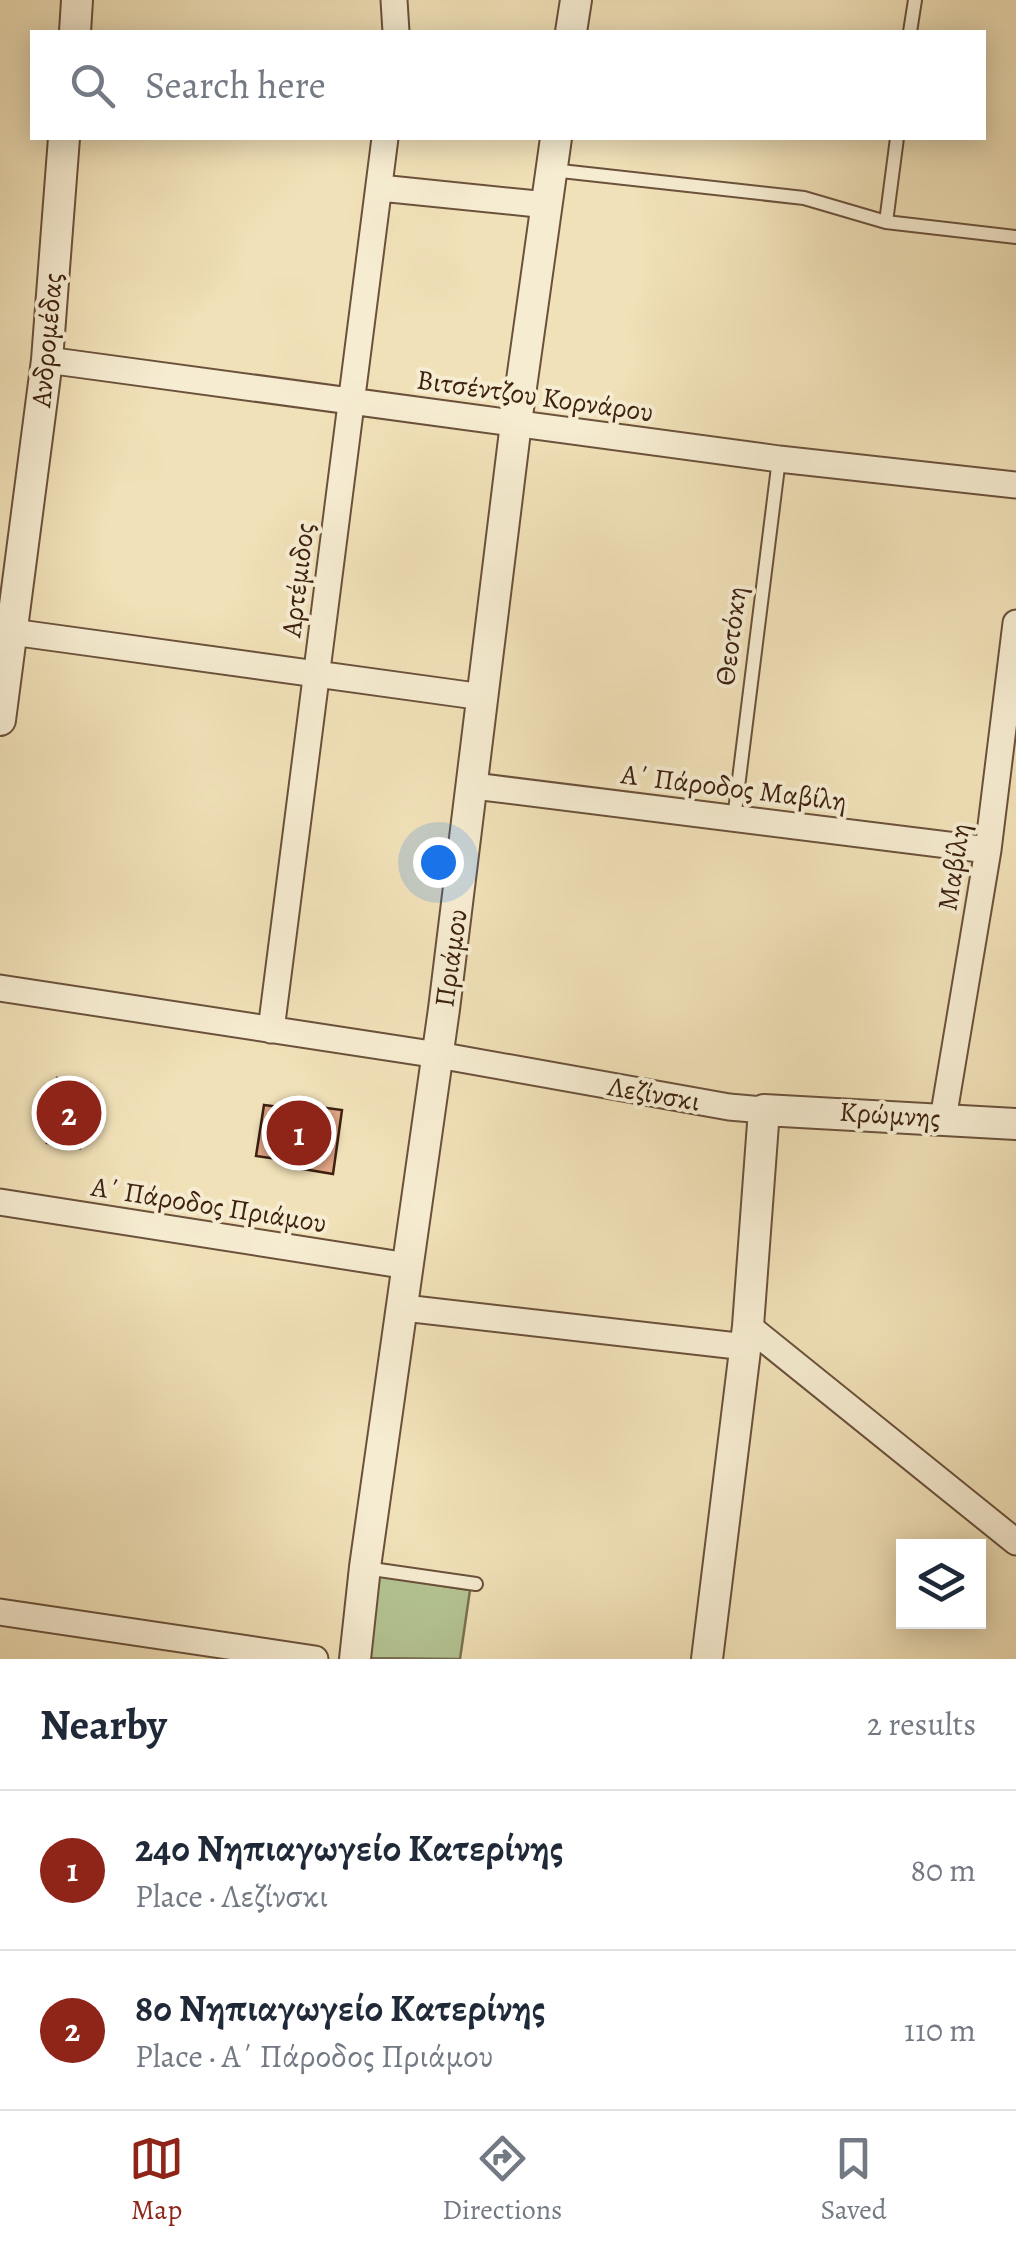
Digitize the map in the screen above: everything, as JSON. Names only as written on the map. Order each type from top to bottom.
[{"type":"street","points":[[75,30],[77,0]]},
{"type":"street","points":[[394,0],[396,30]]},
{"type":"street","points":[[571,30],[576,0]]},
{"type":"street","name":"Ανδρομέδας","points":[[0,720],[47,360],[64,140]]},
{"type":"street","name":"Αρτέμιδος","points":[[271,1030],[385,140]]},
{"type":"street","name":"Πριάμου","points":[[355,1659],[474,786],[516,423],[556,140]]},
{"type":"street","points":[[380,188],[547,205]]},
{"type":"street","name":"Βιτσέντζου Κορνάρου","points":[[47,360],[779,459],[1016,485]]},
{"type":"street","name":"Μαβίλη","points":[[943,1119],[988,850],[1016,623]]},
{"type":"street","points":[[12,632],[483,697]]},
{"type":"street","name":"Α΄ Πάροδος Μαβίλη","points":[[474,786],[988,850]]},
{"type":"street","name":"Λεζίνσκι","points":[[0,988],[764,1110]]},
{"type":"street","points":[[708,1659],[747,1337],[764,1110]]},
{"type":"street","name":"Κρώμνης","points":[[764,1110],[1016,1124]]},
{"type":"street","name":"Α΄ Πάροδος Πριάμου","points":[[0,1202],[408,1266]]},
{"type":"street","points":[[404,1308],[747,1337],[1016,1542]]},
{"type":"street","points":[[0,1612],[316,1659]]},
{"type":"lane","points":[[910,30],[915,0]]},
{"type":"lane","points":[[886,222],[897,140]]},
{"type":"lane","points":[[552,170],[804,198],[886,222],[1016,237]]},
{"type":"lane","name":"Θεοτόκη","points":[[734,819],[779,459]]},
{"type":"lane","points":[[365,1568],[476,1584]]},
{"type":"green space","points":[[379,1576],[470,1590],[460,1659],[368,1658]]},
{"type":"building","points":[[57,1078],[90,1083],[80,1148],[47,1143]]},
{"type":"building","points":[[264,1105],[342,1110],[333,1174],[297,1168],[298,1162],[256,1156]]},
{"type":"place","name":"8ο Νηπιαγωγείο Κατερίνης","points":[[69,1113]]},
{"type":"place","name":"24ο Νηπιαγωγείο Κατερίνης","points":[[299,1133]]}]
